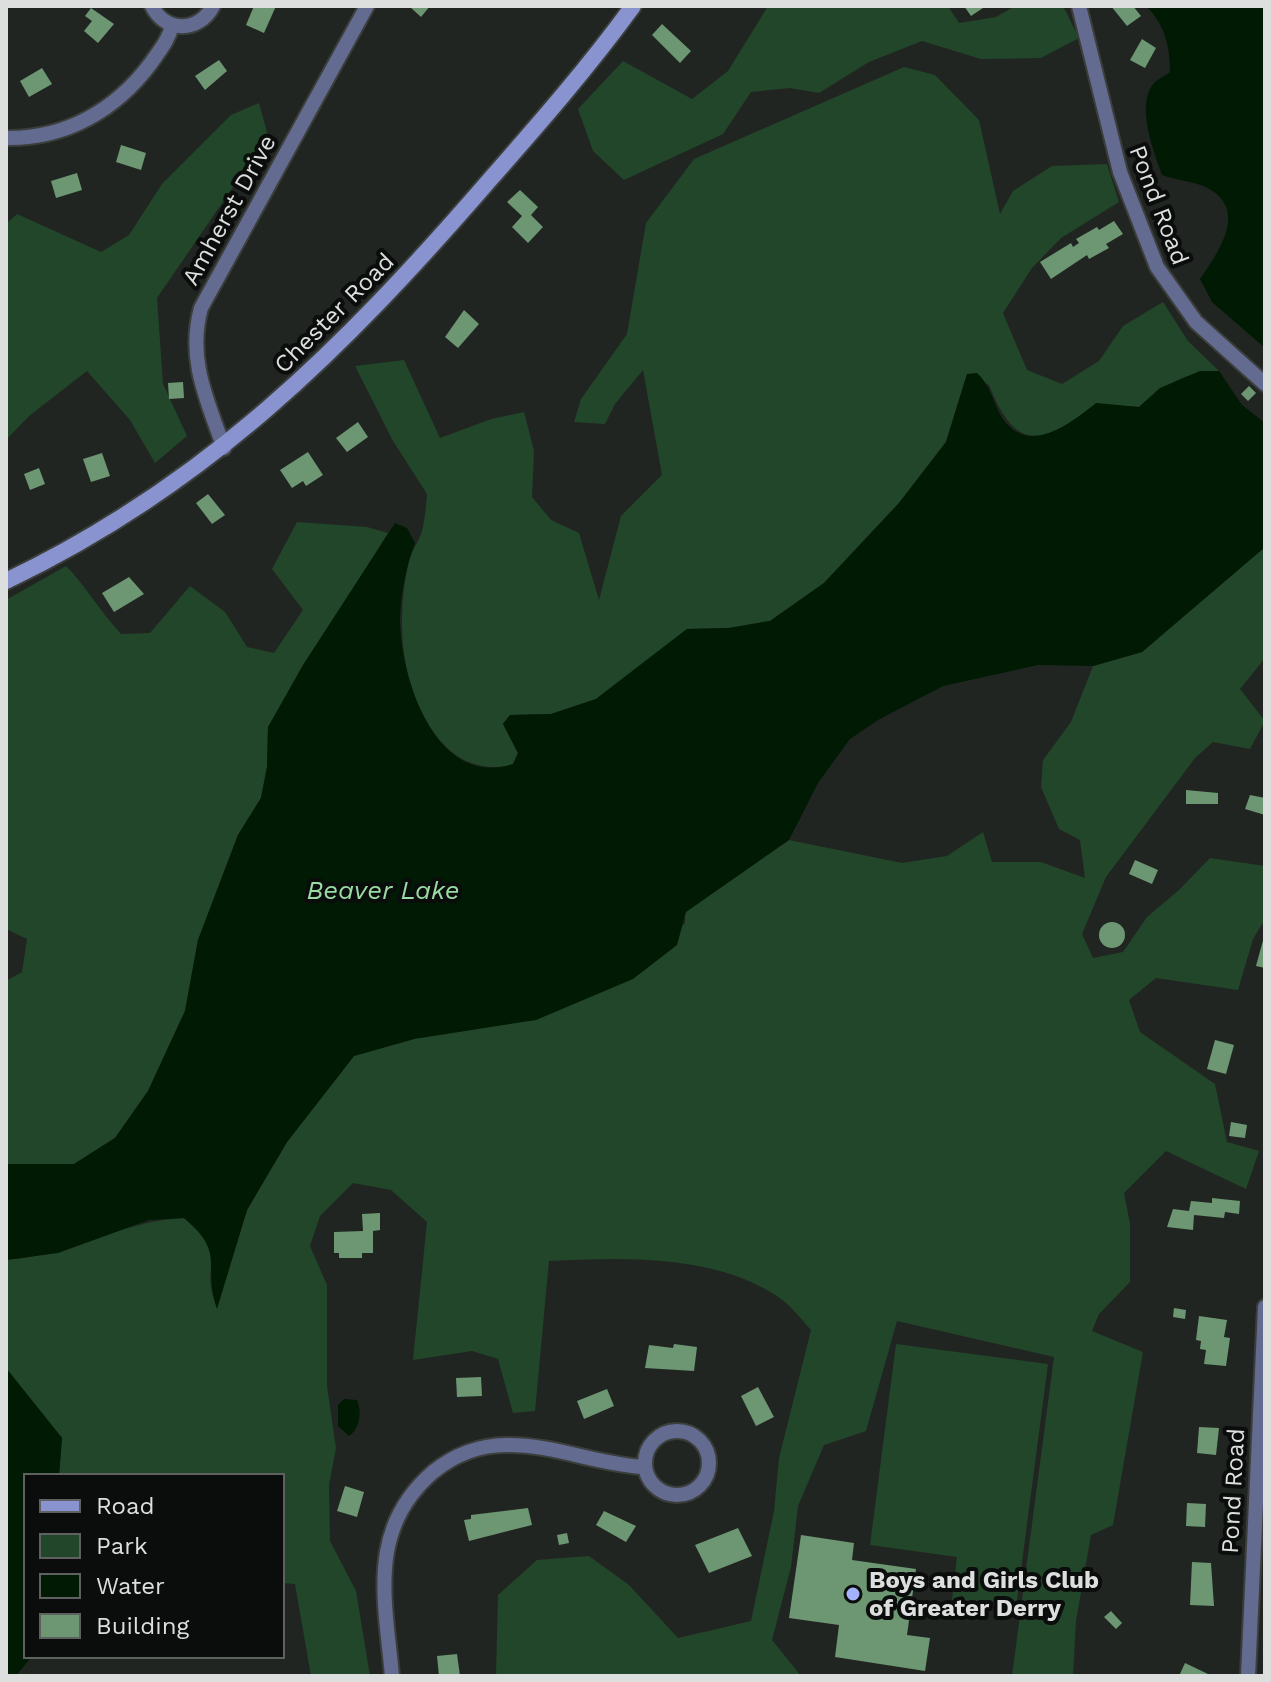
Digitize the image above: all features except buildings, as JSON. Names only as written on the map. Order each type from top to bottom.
[{"type":"main road","name":"Chester Road","points":[[6,581],[118,522],[224,448],[270,410],[373,310],[550,110],[633,6]]},
{"type":"street","points":[[152,6],[161,19],[172,25],[198,23],[213,6]]},
{"type":"street","name":"Amherst Drive","points":[[224,448],[197,368],[195,338],[201,308],[367,6]]},
{"type":"street","name":"Pond Road","points":[[1079,6],[1120,172],[1157,267],[1196,322],[1265,384]]},
{"type":"street","points":[[6,138],[58,131],[102,112],[137,81],[163,46],[172,25]]},
{"type":"street","name":"Pond Road","points":[[1248,1676],[1259,1543],[1265,1307]]},
{"type":"street","points":[[675,1430],[698,1438],[709,1459],[702,1483],[681,1495],[657,1489],[644,1467],[647,1450],[654,1440],[675,1430]]},
{"type":"street","points":[[392,1676],[385,1554],[398,1513],[422,1482],[466,1452],[507,1445],[644,1467]]},
{"type":"green space","points":[[768,6],[948,6],[959,23],[996,17],[1015,6],[1063,6],[1079,38],[1041,58],[981,59],[922,41],[869,62],[819,93],[790,88],[751,92],[723,134],[624,180],[593,151],[578,109],[623,61],[692,99],[728,71]]},
{"type":"green space","points":[[904,67],[935,75],[979,120],[1000,214],[1013,191],[1052,166],[1107,164],[1119,202],[1061,238],[1032,268],[1003,313],[1027,370],[1062,384],[1099,361],[1123,326],[1163,302],[1188,341],[1219,371],[1176,381],[1139,407],[1096,404],[1061,427],[1034,436],[1021,432],[1010,423],[989,385],[967,374],[946,442],[899,503],[824,583],[770,621],[729,628],[687,629],[596,699],[551,714],[510,715],[503,724],[518,753],[513,764],[486,767],[460,758],[445,746],[430,727],[419,706],[405,661],[402,637],[404,588],[409,560],[422,531],[427,494],[393,441],[355,366],[404,360],[440,438],[491,419],[524,412],[534,451],[532,497],[551,520],[579,533],[599,600],[621,516],[662,475],[643,370],[615,404],[605,424],[574,422],[581,399],[627,334],[646,223],[694,159]]},
{"type":"green space","points":[[259,103],[268,136],[157,298],[163,384],[187,436],[155,463],[130,420],[87,371],[29,416],[6,440],[6,224],[17,214],[101,252],[129,235],[162,184],[231,115]]},
{"type":"green space","points":[[297,522],[367,527],[388,533],[268,727],[267,767],[261,798],[238,835],[198,940],[185,1011],[148,1091],[115,1138],[74,1164],[6,1164],[6,981],[22,972],[27,939],[6,929],[6,600],[66,566],[121,634],[150,633],[190,586],[225,612],[247,647],[274,653],[303,610],[272,569]]},
{"type":"green space","points":[[1265,547],[1265,658],[1240,689],[1265,721],[1250,749],[1213,742],[1195,758],[1106,877],[1082,934],[1093,958],[1123,952],[1147,917],[1210,858],[1265,866],[1265,919],[1253,939],[1238,990],[1156,978],[1129,1000],[1140,1032],[1215,1084],[1227,1142],[1259,1151],[1246,1189],[1166,1151],[1124,1193],[1130,1224],[1130,1282],[1099,1314],[1092,1331],[1143,1352],[1113,1525],[1091,1535],[1076,1621],[1073,1676],[1012,1676],[1054,1357],[897,1321],[866,1431],[824,1445],[798,1506],[791,1567],[772,1640],[801,1676],[496,1676],[498,1595],[537,1560],[589,1556],[629,1585],[678,1638],[751,1621],[774,1511],[779,1458],[811,1330],[781,1299],[756,1284],[699,1266],[638,1259],[549,1261],[535,1411],[513,1413],[498,1359],[472,1351],[413,1360],[427,1222],[391,1190],[353,1183],[320,1216],[310,1246],[327,1285],[327,1386],[336,1448],[329,1485],[330,1541],[356,1591],[370,1676],[311,1676],[295,1584],[284,1583],[284,1474],[59,1474],[62,1438],[6,1368],[6,1260],[53,1252],[138,1225],[184,1218],[198,1232],[210,1253],[210,1281],[217,1307],[247,1210],[287,1142],[354,1056],[414,1039],[685,924],[685,912],[789,840],[902,863],[947,856],[983,832],[992,862],[1041,862],[1085,878],[1080,840],[1059,829],[1041,787],[1043,760],[1071,722],[1093,666],[1142,652]]},
{"type":"green space","points":[[896,1344],[1048,1364],[1016,1608],[952,1600],[957,1557],[870,1545]]},
{"type":"water","points":[[1146,6],[1265,6],[1265,348],[1212,302],[1200,279],[1225,234],[1227,210],[1222,199],[1206,187],[1162,175],[1148,129],[1146,103],[1154,83],[1170,72],[1170,62],[1162,28]]},
{"type":"water","name":"Beaver Lake","points":[[1200,371],[1219,371],[1242,405],[1265,423],[1265,547],[1142,652],[1093,666],[1038,665],[943,686],[878,720],[850,739],[818,783],[789,840],[686,912],[677,945],[633,979],[536,1020],[414,1039],[354,1056],[287,1142],[247,1210],[217,1309],[209,1251],[197,1230],[184,1218],[149,1220],[58,1253],[6,1260],[6,1164],[74,1164],[115,1138],[148,1091],[185,1011],[198,940],[238,835],[261,798],[267,767],[268,727],[303,665],[395,523],[407,528],[415,543],[404,582],[400,621],[407,671],[428,724],[444,745],[463,760],[486,767],[513,764],[518,753],[503,724],[510,715],[551,714],[596,699],[687,629],[729,628],[770,621],[824,583],[899,503],[946,442],[967,374],[977,373],[982,378],[1001,416],[1011,428],[1023,435],[1036,436],[1074,420],[1096,403],[1139,407],[1160,388]]},
{"type":"water","points":[[6,1368],[62,1438],[59,1474],[24,1474],[24,1658],[30,1658],[16,1676],[6,1676]]},
{"type":"water","points":[[344,1399],[357,1400],[359,1410],[358,1424],[349,1436],[338,1426],[338,1405]]},
{"type":"place","name":"Boys and Girls Club of Greater Derry","points":[[853,1594]]}]
